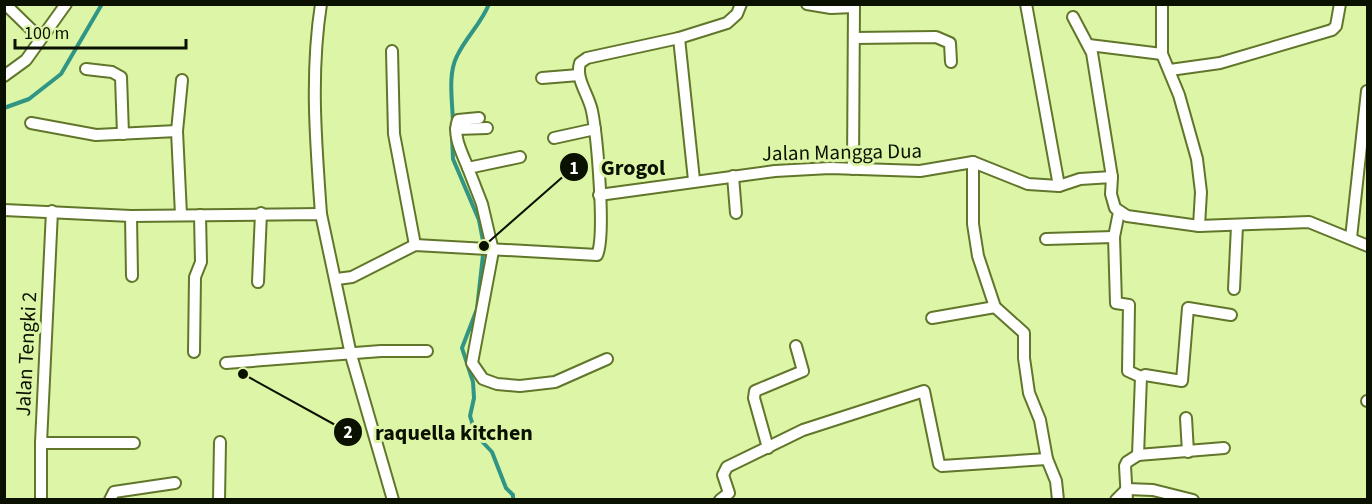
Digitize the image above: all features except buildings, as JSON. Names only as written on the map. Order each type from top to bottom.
[{"type":"street","points":[[5,4],[40,38]]},
{"type":"street","points":[[4,76],[26,60],[66,4]]},
{"type":"street","points":[[337,279],[352,277],[415,245],[597,255],[600,249],[601,219],[595,134],[592,109],[579,75],[580,63],[587,57],[679,38],[727,23],[737,14],[741,4]]},
{"type":"street","points":[[807,4],[831,8],[854,6],[853,169]]},
{"type":"street","points":[[1026,4],[1059,186]]},
{"type":"street","points":[[1150,4],[1162,5],[1162,54],[1170,70],[1197,159],[1201,192],[1198,226]]},
{"type":"street","points":[[1170,70],[1220,63],[1332,30],[1336,26],[1340,4]]},
{"type":"street","points":[[320,6],[315,39],[314,121],[321,214],[337,279],[351,355],[393,500]]},
{"type":"street","points":[[1073,17],[1089,45],[1112,177],[1111,194],[1119,212],[1114,237],[1116,303],[1129,305],[1128,371],[1142,377],[1145,375],[1182,381],[1188,309],[1231,315]]},
{"type":"street","points":[[854,38],[936,37],[946,39],[950,43],[951,62]]},
{"type":"street","points":[[679,38],[694,180]]},
{"type":"street","points":[[1089,45],[1162,54]]},
{"type":"street","points":[[392,51],[392,124],[415,245]]},
{"type":"street","points":[[86,69],[112,72],[121,77],[123,134]]},
{"type":"street","points":[[542,78],[579,75]]},
{"type":"street","points":[[181,215],[177,131],[182,80]]},
{"type":"street","points":[[1351,237],[1365,136],[1367,91]]},
{"type":"street","points":[[479,118],[458,120],[456,129],[482,204],[485,250],[472,363],[483,379],[497,384],[520,386],[555,382],[607,359]]},
{"type":"street","points":[[31,123],[79,133],[123,134],[177,131]]},
{"type":"street","points":[[456,129],[487,129]]},
{"type":"street","points":[[554,138],[595,134]]},
{"type":"street","points":[[468,168],[520,157]]},
{"type":"street","points":[[1058,500],[1056,481],[1047,459],[1040,420],[1029,393],[1023,358],[1024,333],[994,307],[976,246],[973,224],[973,162],[1028,184],[1059,186],[1080,179],[1112,177]]},
{"type":"street","name":"Jalan Mangga Dua","points":[[598,195],[694,180],[775,171],[853,169],[920,171],[973,162]]},
{"type":"street","points":[[733,176],[736,213]]},
{"type":"street","points":[[4,210],[131,216],[321,214]]},
{"type":"street","name":"Jalan Tengki 2","points":[[41,500],[41,442],[52,211]]},
{"type":"street","points":[[1119,212],[1127,216],[1198,226],[1309,222],[1351,237],[1368,246]]},
{"type":"street","points":[[258,282],[261,213]]},
{"type":"street","points":[[194,352],[195,277],[201,262],[200,214]]},
{"type":"street","points":[[131,216],[132,276]]},
{"type":"street","points":[[1234,289],[1237,226]]},
{"type":"street","points":[[1046,239],[1114,237]]},
{"type":"street","points":[[932,318],[994,307]]},
{"type":"street","points":[[768,448],[754,398],[755,391],[803,371],[796,346]]},
{"type":"street","points":[[226,363],[381,351],[427,351]]},
{"type":"street","points":[[1138,455],[1142,377]]},
{"type":"street","points":[[720,500],[729,493],[723,470],[803,430],[924,391],[939,464],[942,466],[1047,459]]},
{"type":"street","points":[[1186,418],[1188,452]]},
{"type":"street","points":[[41,442],[134,443]]},
{"type":"street","points":[[219,500],[220,442]]},
{"type":"street","points":[[1127,494],[1126,464],[1138,455],[1224,448]]},
{"type":"street","points":[[110,500],[114,492],[175,483]]},
{"type":"street","points":[[1116,500],[1127,494],[1153,490],[1193,500]]},
{"type":"waterway","points":[[4,108],[29,99],[61,74],[102,4]]},
{"type":"waterway","points":[[453,125],[451,81],[454,64],[489,4]]},
{"type":"waterway","points":[[452,136],[453,159],[479,220],[484,246],[477,309],[462,348],[473,382],[474,398],[470,416],[476,435],[492,452],[506,488],[513,495],[513,500]]},
{"type":"place","name":"Grogol","points":[[484,246]]},
{"type":"place","name":"raquella kitchen","points":[[243,374]]}]
